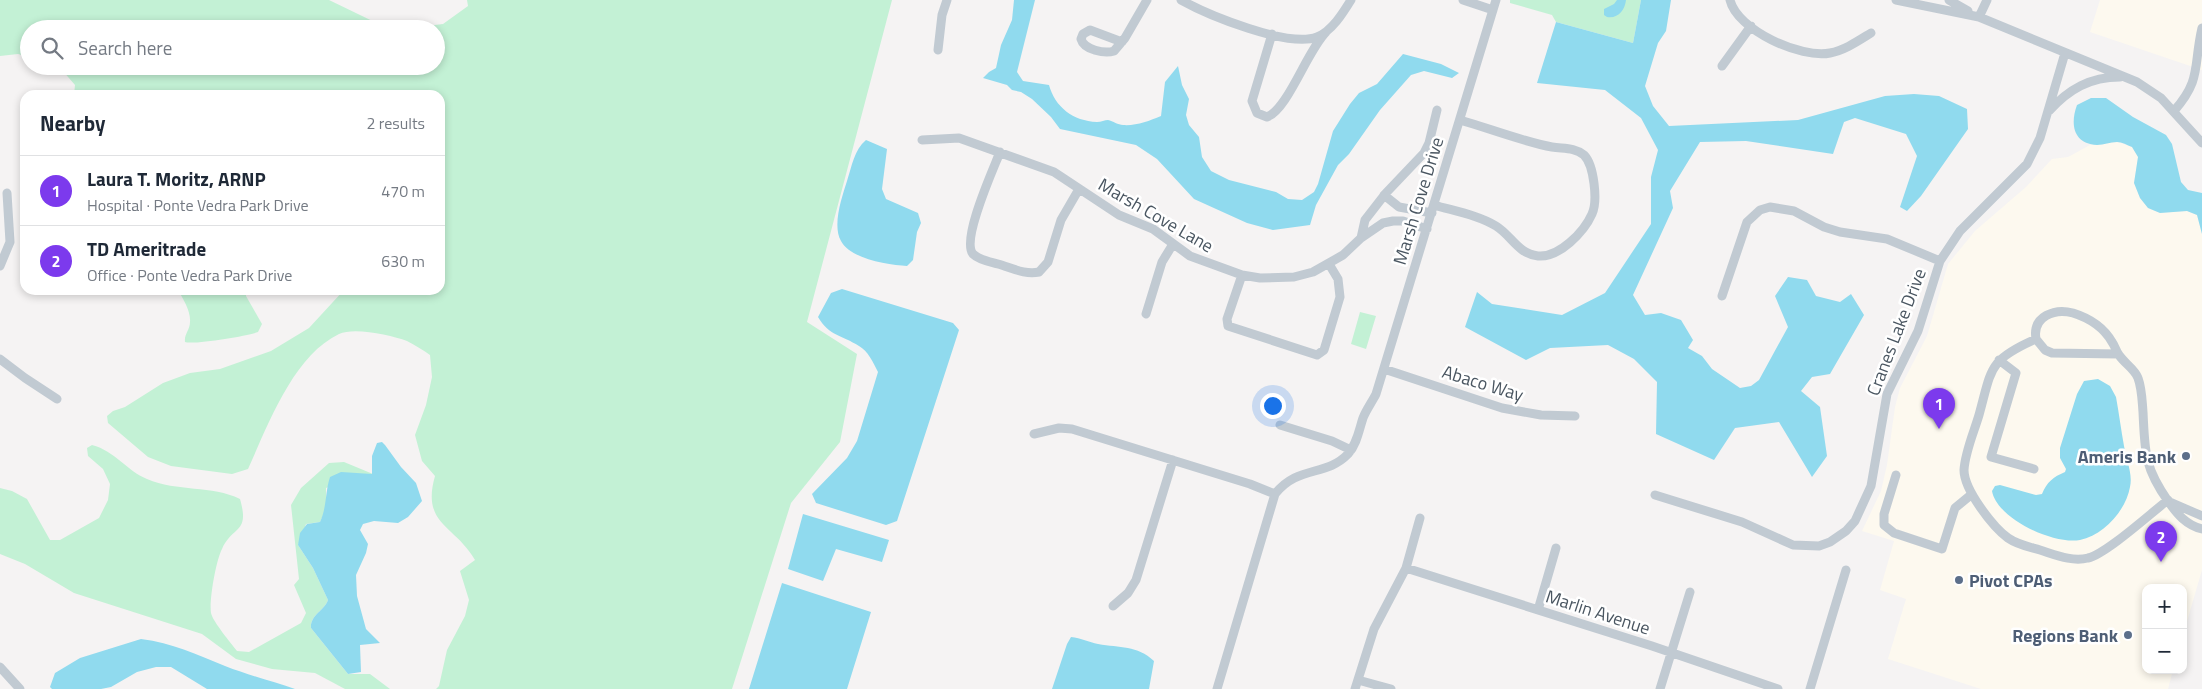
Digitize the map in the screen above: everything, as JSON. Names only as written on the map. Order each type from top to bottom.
[{"type":"street","points":[[938,50],[942,15],[947,0]]},
{"type":"street","points":[[1122,42],[1147,0]]},
{"type":"street","points":[[1181,0],[1216,18],[1272,34],[1307,39],[1326,32]]},
{"type":"street","points":[[1272,34],[1252,101],[1257,113],[1267,117],[1277,111],[1315,44],[1340,17],[1351,0]]},
{"type":"street","points":[[1463,0],[1493,10]]},
{"type":"street","name":"Marsh Cove Drive","points":[[1351,450],[1367,410],[1376,394],[1496,0]]},
{"type":"street","points":[[1730,0],[1735,12],[1750,26],[1787,48],[1801,53],[1818,54],[1841,50],[1871,33]]},
{"type":"street","points":[[1896,0],[1979,17]]},
{"type":"street","points":[[1948,0],[1979,17],[2148,88],[2174,111],[2202,143]]},
{"type":"street","points":[[1979,17],[1988,0]]},
{"type":"street","points":[[1722,66],[1750,26]]},
{"type":"street","points":[[2174,111],[2187,98],[2196,81],[2202,28]]},
{"type":"street","name":"Cranes Lake Drive","points":[[1655,495],[1742,522],[1793,545],[1819,546],[1830,542],[1846,531],[1855,521],[1871,486],[1887,394],[1918,331],[1940,261],[1960,231],[2027,164],[2040,138],[2065,53]]},
{"type":"street","points":[[2047,113],[2069,92],[2087,82],[2110,77],[2127,78]]},
{"type":"street","points":[[1361,238],[1365,220],[1384,195],[1424,153],[1429,143],[1437,110]]},
{"type":"street","points":[[1384,195],[1397,206],[1433,209],[1486,221],[1504,232],[1521,250],[1539,256],[1549,256],[1565,247],[1587,222],[1593,212],[1592,171],[1588,160],[1583,154],[1568,148],[1552,147],[1460,120]]},
{"type":"street","name":"Marsh Cove Lane","points":[[922,140],[959,138],[1054,172],[1119,215],[1153,229],[1190,256],[1242,275],[1276,279],[1312,272],[1343,255],[1361,238],[1383,223],[1393,221]]},
{"type":"street","points":[[1000,152],[978,207],[969,240],[969,247],[976,256],[1026,273],[1039,272],[1048,262],[1061,220],[1079,189]]},
{"type":"street","points":[[0,266],[10,242],[7,194]]},
{"type":"street","points":[[1397,206],[1393,221],[1426,229]]},
{"type":"street","name":"Cranes Lake Drive","points":[[1722,296],[1747,222],[1760,210],[1770,208],[1794,211],[1824,227],[1840,232],[1887,239],[1940,261]]},
{"type":"street","points":[[1146,314],[1162,262],[1173,244]]},
{"type":"street","points":[[1242,275],[1227,319],[1228,326],[1317,355],[1324,350],[1340,297],[1338,279],[1329,264]]},
{"type":"street","points":[[2118,354],[2052,353],[2045,350],[2036,339],[2036,329],[2043,317],[2056,310],[2064,310],[2080,315],[2103,329],[2118,354],[2138,375],[2141,387],[2147,462],[2158,488],[2175,512],[2184,520],[2202,529]]},
{"type":"street","points":[[2036,339],[2010,350],[1999,360],[1988,381],[1965,462],[1966,481],[1972,494],[2002,533],[2010,540],[2069,558],[2078,559],[2094,556],[2168,500]]},
{"type":"street","points":[[0,359],[25,378],[57,398]]},
{"type":"street","points":[[1999,360],[2016,373],[1991,457],[2034,469]]},
{"type":"street","name":"Abaco Way","points":[[1384,369],[1502,408],[1541,415],[1575,416]]},
{"type":"street","points":[[1217,689],[1275,494],[1291,479],[1302,473],[1335,464],[1351,450],[1332,441],[1280,425]]},
{"type":"street","points":[[1034,434],[1059,428],[1072,429],[1263,488],[1275,494]]},
{"type":"street","points":[[1113,606],[1128,593],[1138,575],[1173,460]]},
{"type":"street","points":[[1896,475],[1884,514],[1884,525],[1894,533],[1942,549],[1955,508],[1972,494]]},
{"type":"street","points":[[2168,500],[2202,516]]},
{"type":"street","points":[[1355,689],[1374,629],[1406,568],[1420,518]]},
{"type":"street","points":[[1538,610],[1556,548]]},
{"type":"street","name":"Marlin Avenue","points":[[1406,568],[1778,689]]},
{"type":"street","points":[[1810,689],[1846,570]]},
{"type":"street","points":[[1660,689],[1690,592]]},
{"type":"street","points":[[0,667],[20,689]]},
{"type":"street","points":[[1358,680],[1391,689]]},
{"type":"shaded area","points":[[2100,0],[2202,0],[2202,70],[2090,32]]},
{"type":"shaded area","points":[[2118,142],[2132,147],[2138,157],[2134,183],[2140,198],[2148,208],[2160,213],[2187,211],[2197,215],[2202,234],[2202,570],[2187,621],[2187,584],[2142,584],[2142,674],[2172,674],[2168,689],[1981,689],[1888,659],[1906,599],[1880,590],[1894,541],[1862,531],[1881,491],[1900,388],[1927,336],[1948,264],[1975,231],[2026,187],[2052,159],[2068,157],[2092,144]]},
{"type":"green space","points":[[0,0],[329,0],[370,20],[20,20],[20,55],[0,56]]},
{"type":"green space","points":[[467,0],[892,0],[807,322],[857,354],[840,442],[791,503],[732,689],[436,689],[439,686],[447,650],[465,616],[469,600],[460,571],[475,560],[467,548],[436,515],[432,492],[435,476],[422,461],[415,435],[426,405],[432,377],[430,355],[407,341],[382,334],[354,331],[339,334],[323,344],[308,358],[284,393],[248,469],[232,474],[171,466],[148,457],[108,423],[107,416],[113,411],[125,407],[163,383],[190,373],[220,369],[271,351],[309,328],[339,295],[445,295],[445,90],[74,90],[75,85],[66,75],[445,75],[445,23],[468,6]]},
{"type":"green space","points":[[1510,0],[1641,0],[1633,43],[1556,22],[1552,15],[1510,3]]},
{"type":"green space","points":[[181,295],[246,295],[262,324],[258,332],[252,334],[209,341],[185,342],[190,325],[186,305]]},
{"type":"green space","points":[[1360,312],[1376,316],[1366,349],[1351,344]]},
{"type":"green space","points":[[92,445],[114,456],[147,479],[170,486],[218,492],[240,499],[243,510],[242,524],[226,541],[222,549],[217,562],[211,599],[211,613],[215,622],[237,651],[249,652],[301,623],[306,613],[294,585],[299,579],[291,505],[301,488],[329,463],[344,462],[373,474],[363,474],[326,488],[326,509],[320,522],[306,524],[298,545],[313,568],[328,600],[315,616],[311,628],[348,674],[370,674],[390,689],[345,689],[315,673],[272,669],[236,659],[202,634],[74,593],[25,564],[0,554],[0,488],[12,491],[27,499],[50,540],[60,540],[99,518],[108,500],[110,484],[103,469],[88,456],[87,448]]},
{"type":"water","points":[[1014,0],[1035,0],[1017,72],[1023,81],[1049,85],[1060,106],[1080,119],[1097,122],[1108,120],[1121,125],[1133,125],[1161,116],[1165,82],[1178,66],[1182,85],[1189,99],[1186,115],[1189,125],[1199,137],[1202,157],[1211,171],[1229,180],[1276,192],[1288,199],[1302,200],[1314,192],[1333,131],[1350,104],[1359,93],[1377,84],[1403,54],[1441,64],[1459,73],[1452,78],[1424,71],[1411,75],[1380,110],[1349,154],[1338,165],[1316,205],[1310,225],[1273,230],[1247,223],[1194,199],[1157,159],[1136,145],[1060,129],[1051,117],[1032,99],[1021,92],[1012,90],[1007,85],[983,78],[996,68],[1001,45],[1012,20]]},
{"type":"water","points":[[1617,0],[1626,0],[1620,13],[1614,17],[1604,15],[1604,9],[1614,4]]},
{"type":"water","points":[[1641,0],[1671,0],[1666,31],[1658,43],[1645,86],[1653,106],[1669,126],[1798,120],[1885,96],[1914,94],[1939,96],[1967,109],[1968,129],[1921,196],[1907,211],[1900,207],[1917,156],[1906,134],[1855,118],[1844,122],[1833,154],[1746,141],[1700,142],[1670,191],[1673,208],[1633,295],[1645,315],[1661,313],[1681,320],[1693,340],[1688,348],[1702,356],[1712,369],[1740,388],[1751,386],[1759,380],[1788,327],[1775,296],[1788,277],[1807,280],[1816,296],[1840,302],[1851,294],[1864,315],[1830,374],[1812,377],[1801,391],[1820,407],[1827,456],[1812,477],[1779,422],[1735,428],[1714,460],[1656,434],[1657,382],[1634,359],[1608,345],[1550,348],[1526,360],[1465,327],[1477,292],[1492,304],[1562,315],[1605,293],[1651,224],[1651,177],[1658,150],[1641,118],[1605,90],[1537,83],[1556,22],[1633,43]]},
{"type":"water","points":[[2091,98],[2106,98],[2133,117],[2166,135],[2172,144],[2181,182],[2188,190],[2202,193],[2202,234],[2197,215],[2187,211],[2160,213],[2148,208],[2140,198],[2134,183],[2138,157],[2132,147],[2119,142],[2100,145],[2089,144],[2078,137],[2074,126],[2077,105]]},
{"type":"water","points":[[866,140],[887,149],[882,189],[886,199],[918,213],[921,223],[917,232],[913,260],[907,266],[861,257],[846,247],[838,234],[839,211],[852,164],[856,153]]},
{"type":"water","points":[[842,289],[953,323],[959,330],[897,521],[886,525],[816,503],[812,494],[847,458],[857,441],[878,372],[870,357],[862,348],[831,332],[818,317],[831,293]]},
{"type":"water","points":[[2098,379],[2110,386],[2116,397],[2131,477],[2128,496],[2119,513],[2105,527],[2089,537],[2080,540],[2069,540],[2042,534],[2028,528],[2004,511],[1996,501],[1992,491],[1995,486],[2000,485],[2036,495],[2042,494],[2051,480],[2065,472],[2066,469],[2060,458],[2060,448],[2077,394],[2084,381]]},
{"type":"water","points":[[382,442],[416,483],[422,501],[408,517],[398,523],[374,521],[363,524],[360,530],[368,544],[356,575],[357,596],[366,629],[380,643],[360,645],[361,672],[348,674],[311,628],[315,616],[328,600],[313,568],[298,545],[300,533],[307,524],[320,522],[324,511],[330,477],[341,472],[372,474],[372,456],[377,443]]},
{"type":"water","points":[[803,514],[889,540],[882,562],[836,549],[823,581],[788,569]]},
{"type":"water","points":[[782,583],[871,612],[847,689],[749,689]]},
{"type":"water","points":[[1071,637],[1135,650],[1148,656],[1154,661],[1149,689],[1052,689]]},
{"type":"water","points":[[141,639],[174,646],[234,669],[295,689],[207,689],[171,667],[156,667],[137,672],[111,687],[101,689],[52,689],[50,687],[55,673],[80,658]]},
{"type":"place","name":"Laura T. Moritz, ARNP","points":[[1939,429]]},
{"type":"place","name":"Ameris Bank","points":[[2186,456]]},
{"type":"place","name":"TD Ameritrade","points":[[2161,562]]},
{"type":"place","name":"Pivot CPAs","points":[[1959,580]]},
{"type":"place","name":"Regions Bank","points":[[2128,635]]}]
